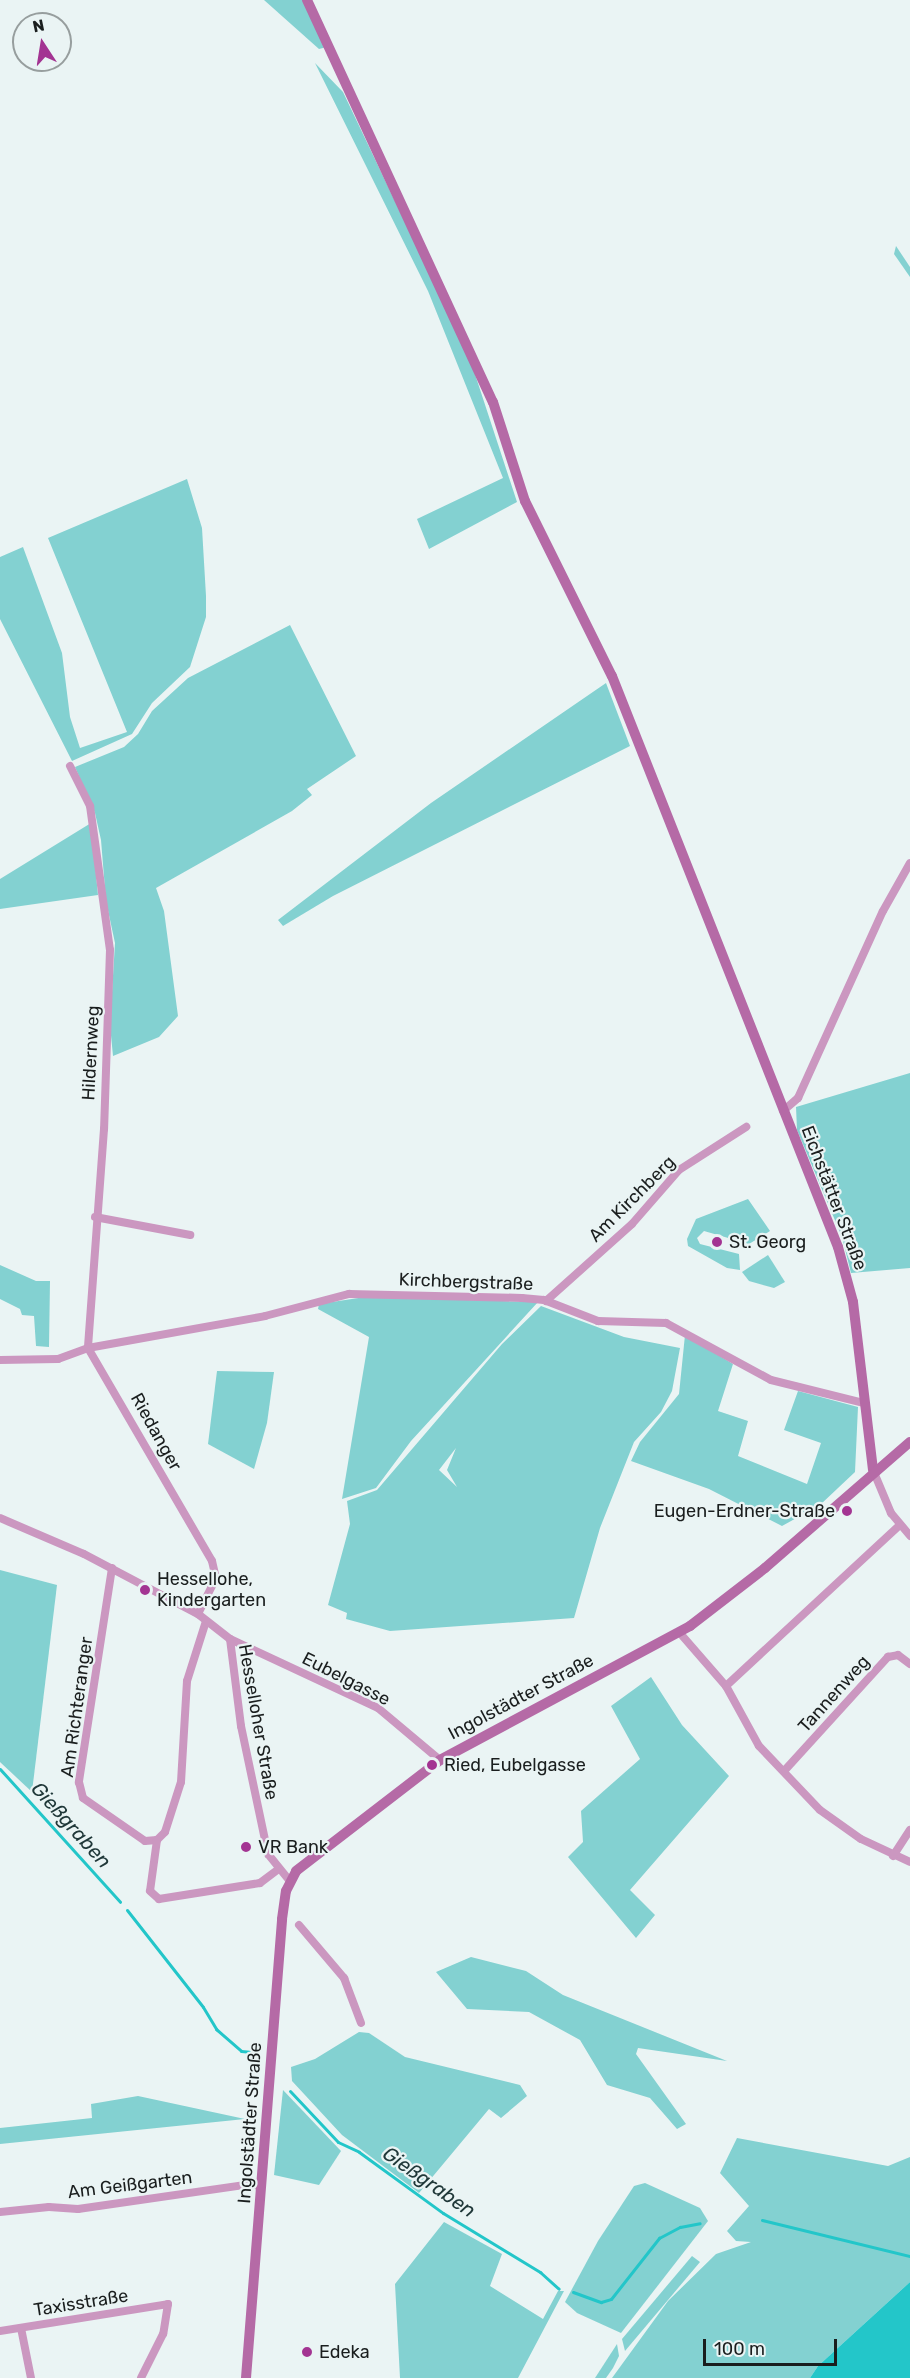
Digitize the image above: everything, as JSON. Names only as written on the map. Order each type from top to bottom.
[{"type":"main road","name":"Eichstätter Straße","points":[[307,0],[493,402],[525,501],[612,676],[847,1274],[873,1470]]},
{"type":"main road","name":"Ingolstädter Straße","points":[[246,2378],[282,1919],[290,1881],[308,1858],[440,1760],[679,1632],[765,1568],[873,1470],[910,1442]]},
{"type":"street","name":"Hildernweg","points":[[70,765],[90,806],[110,950],[104,1129],[95,1217],[88,1348]]},
{"type":"street","points":[[783,1112],[798,1098],[883,911],[910,863]]},
{"type":"street","name":"Am Kirchberg","points":[[546,1301],[632,1224],[680,1170],[746,1127]]},
{"type":"street","points":[[95,1217],[190,1235]]},
{"type":"street","name":"Kirchbergstraße","points":[[88,1348],[265,1316],[349,1294],[546,1301],[598,1321],[666,1323],[771,1380],[864,1403]]},
{"type":"street","points":[[0,1360],[58,1359],[88,1348]]},
{"type":"street","name":"Riedanger","points":[[88,1348],[212,1561],[216,1578],[198,1614]]},
{"type":"street","points":[[873,1470],[899,1526],[910,1536]]},
{"type":"street","name":"Hesselloher Straße","points":[[0,1518],[112,1568],[198,1614],[230,1639],[244,1744],[268,1854],[277,1870],[290,1881]]},
{"type":"street","points":[[726,1686],[899,1526]]},
{"type":"street","name":"Am Richteranger","points":[[112,1568],[79,1782],[84,1798],[145,1841],[158,1840]]},
{"type":"street","points":[[206,1621],[187,1681],[181,1782],[165,1832],[158,1840],[152,1896],[159,1899],[260,1883],[277,1870]]},
{"type":"street","points":[[679,1632],[726,1686],[759,1746],[785,1770],[820,1810],[861,1839],[910,1862]]},
{"type":"street","name":"Eubelgasse","points":[[230,1639],[378,1708],[440,1760]]},
{"type":"street","name":"Tannenweg","points":[[785,1770],[888,1657],[898,1655],[910,1664]]},
{"type":"street","points":[[893,1856],[910,1830]]},
{"type":"street","points":[[299,1924],[344,1978],[361,2023]]},
{"type":"street","name":"Am Geißgarten","points":[[0,2212],[49,2207],[78,2209],[252,2184],[262,2187]]},
{"type":"street","name":"Taxisstraße","points":[[0,2331],[168,2304],[163,2334],[141,2378]]},
{"type":"street","points":[[21,2328],[32,2378]]},
{"type":"shaded area","points":[[264,0],[304,0],[327,47],[319,49]]},
{"type":"shaded area","points":[[315,63],[343,92],[470,359],[517,502],[429,549],[417,519],[503,478],[428,291]]},
{"type":"shaded area","points":[[896,246],[910,267],[910,277],[894,254]]},
{"type":"shaded area","points":[[187,479],[202,528],[206,596],[206,617],[190,667],[152,703],[132,734],[72,761],[0,619],[0,557],[23,547],[62,653],[70,717],[80,748],[127,732],[48,538]]},
{"type":"shaded area","points":[[290,625],[356,756],[307,789],[312,795],[292,811],[156,888],[164,911],[178,1016],[159,1037],[113,1056],[110,1025],[115,943],[106,901],[101,840],[95,813],[75,767],[124,747],[138,734],[152,711],[188,678]]},
{"type":"shaded area","points":[[606,683],[630,746],[333,896],[283,926],[278,920],[431,803]]},
{"type":"shaded area","points":[[91,823],[98,895],[0,909],[0,879]]},
{"type":"shaded area","points":[[910,1073],[910,1268],[851,1273],[842,1237],[797,1130],[796,1107]]},
{"type":"shaded area","points":[[748,1199],[770,1231],[749,1244],[704,1231],[697,1238],[700,1244],[739,1254],[740,1270],[727,1268],[688,1246],[687,1239],[696,1219]]},
{"type":"shaded area","points":[[768,1255],[785,1282],[774,1288],[749,1281],[742,1272]]},
{"type":"shaded area","points":[[0,1265],[36,1281],[50,1281],[49,1347],[36,1346],[34,1316],[22,1315],[20,1309],[0,1299]]},
{"type":"shaded area","points":[[365,1297],[538,1302],[411,1441],[376,1488],[342,1499],[369,1337],[318,1309],[319,1304]]},
{"type":"shaded area","points":[[541,1306],[624,1337],[680,1348],[672,1391],[661,1412],[634,1442],[600,1528],[574,1618],[390,1631],[346,1619],[347,1613],[328,1605],[350,1524],[347,1501],[377,1490],[502,1344]],"holes":[[[456,1448],[447,1470],[457,1487],[439,1470]]]},
{"type":"shaded area","points":[[685,1335],[733,1364],[718,1411],[748,1421],[738,1456],[807,1484],[821,1443],[784,1430],[798,1391],[858,1407],[855,1472],[820,1505],[782,1526],[709,1489],[631,1461],[640,1442],[679,1394]]},
{"type":"shaded area","points":[[217,1371],[274,1372],[267,1423],[254,1469],[208,1444]]},
{"type":"shaded area","points":[[0,1570],[57,1585],[32,1792],[0,1762]]},
{"type":"shaded area","points":[[651,1677],[682,1725],[729,1776],[630,1890],[655,1915],[636,1938],[568,1857],[583,1842],[581,1811],[640,1759],[611,1706]]},
{"type":"shaded area","points":[[471,1957],[526,1971],[563,1995],[727,2061],[638,2048],[636,2054],[686,2124],[677,2129],[650,2098],[607,2085],[580,2040],[529,2012],[467,2009],[436,1972]]},
{"type":"shaded area","points":[[359,2032],[369,2033],[405,2057],[520,2085],[527,2096],[501,2118],[489,2109],[419,2193],[342,2135],[292,2081],[291,2067],[315,2059]]},
{"type":"shaded area","points":[[283,2090],[341,2151],[319,2185],[274,2175]]},
{"type":"shaded area","points":[[138,2096],[245,2119],[0,2144],[0,2128],[92,2118],[91,2104]]},
{"type":"shaded area","points":[[737,2138],[888,2166],[910,2157],[910,2282],[818,2366],[810,2378],[612,2378],[668,2301],[716,2254],[751,2242],[736,2241],[727,2231],[749,2206],[720,2173]]},
{"type":"shaded area","points":[[645,2183],[700,2208],[708,2221],[621,2333],[577,2313],[565,2302],[598,2241],[634,2186]]},
{"type":"shaded area","points":[[444,2222],[502,2254],[490,2286],[543,2319],[558,2291],[564,2291],[518,2378],[400,2378],[395,2284]]},
{"type":"shaded area","points":[[692,2256],[700,2262],[625,2351],[622,2339]]},
{"type":"shaded area","points":[[910,2282],[910,2378],[810,2378],[818,2366]]},
{"type":"shaded area","points":[[617,2344],[619,2356],[613,2368],[606,2378],[595,2378]]},
{"type":"waterway","name":"Gießgraben","points":[[0,1769],[120,1902]]},
{"type":"waterway","name":"Gießgraben","points":[[127,1910],[203,2007],[216,2029],[241,2051],[252,2052]]},
{"type":"waterway","name":"Gießgraben","points":[[290,2091],[338,2142],[359,2152],[443,2213],[540,2272],[559,2289]]},
{"type":"waterway","name":"Gießgraben","points":[[762,2220],[910,2256]]},
{"type":"waterway","name":"Gießgraben","points":[[573,2292],[601,2302],[611,2299],[659,2238],[680,2227],[700,2223]]},
{"type":"place","name":"St. Georg","points":[[717,1242]]},
{"type":"place","name":"Eugen-Erdner-Straße","points":[[847,1511]]},
{"type":"place","name":"Hessellohe, Kindergarten","points":[[145,1590]]},
{"type":"place","name":"Ried, Eubelgasse","points":[[432,1765]]},
{"type":"place","name":"VR Bank","points":[[246,1847]]},
{"type":"place","name":"Edeka","points":[[307,2352]]}]
